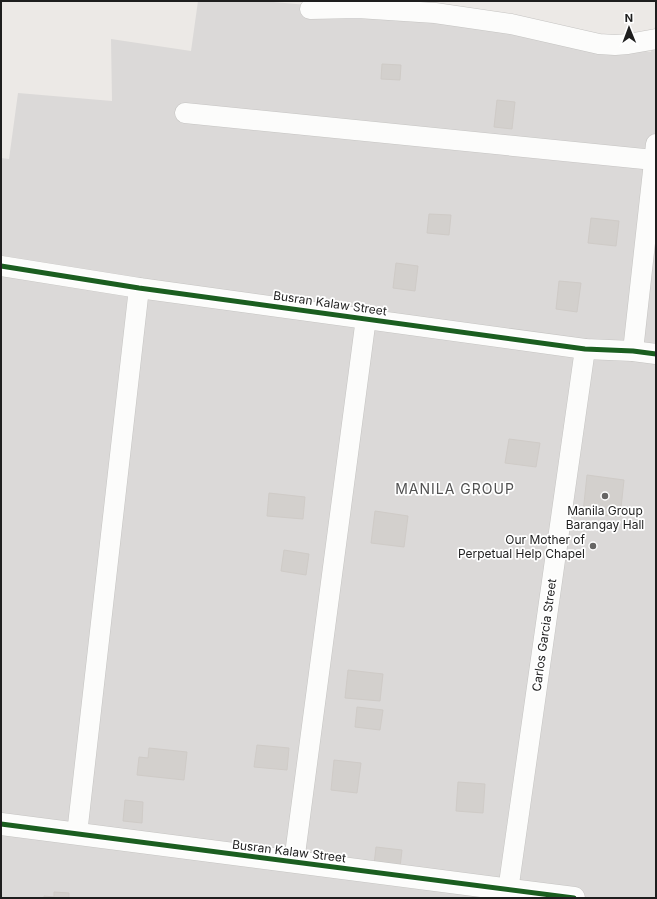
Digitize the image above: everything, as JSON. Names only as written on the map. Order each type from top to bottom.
[{"type":"street","points":[[310,9],[380,9],[435,13],[510,24],[599,44],[622,45],[656,39]]},
{"type":"street","points":[[185,113],[655,152],[633,351]]},
{"type":"street","name":"Busran Kalaw Street","points":[[1,266],[139,288],[586,349],[633,351],[656,354]]},
{"type":"street","points":[[77,834],[139,288]]},
{"type":"street","points":[[294,862],[366,318]]},
{"type":"street","name":"Carlos Garcia Street","points":[[507,894],[586,349]]},
{"type":"street","name":"Busran Kalaw Street","points":[[1,824],[294,862],[507,894],[574,898]]},
{"type":"shaded area","points":[[198,1],[262,1],[466,19],[651,52],[656,20],[656,898],[1,898],[1,158],[9,159],[18,93],[112,101],[111,39],[191,51]]},
{"type":"building","points":[[382,64],[401,65],[400,80],[381,79]]},
{"type":"building","points":[[497,100],[515,102],[512,129],[494,127]]},
{"type":"building","points":[[429,214],[451,215],[449,235],[427,233]]},
{"type":"building","points":[[591,218],[619,221],[616,246],[588,243]]},
{"type":"building","points":[[396,263],[418,266],[415,291],[393,288]]},
{"type":"building","points":[[559,281],[581,283],[577,312],[556,309]]},
{"type":"building","points":[[509,439],[540,443],[536,467],[505,463]]},
{"type":"building","points":[[587,475],[624,480],[620,517],[583,513]]},
{"type":"building","points":[[269,493],[305,497],[303,519],[267,516]]},
{"type":"building","points":[[375,511],[408,516],[404,547],[371,543]]},
{"type":"building","points":[[284,550],[309,554],[306,575],[281,571]]},
{"type":"building","points":[[348,670],[383,674],[380,701],[345,698]]},
{"type":"building","points":[[357,707],[383,710],[380,730],[355,727]]},
{"type":"building","points":[[257,745],[289,748],[287,770],[254,767]]},
{"type":"building","points":[[149,748],[187,752],[184,780],[137,775],[139,757],[148,758]]},
{"type":"building","points":[[334,760],[361,763],[357,793],[331,790]]},
{"type":"building","points":[[458,782],[485,784],[483,813],[456,811]]},
{"type":"building","points":[[125,800],[143,802],[142,823],[123,821]]},
{"type":"building","points":[[376,847],[402,850],[400,867],[374,865]]},
{"type":"building","points":[[54,892],[69,893],[69,898],[44,898],[44,896],[54,897]]},
{"type":"cycle path","points":[[1,266],[139,288],[585,349],[633,351],[656,354]]},
{"type":"cycle path","points":[[1,824],[574,898]]},
{"type":"place","name":"Manila Group Barangay Hall","points":[[605,496]]},
{"type":"place","name":"Our Mother of Perpetual Help Chapel","points":[[593,546]]},
{"type":"district","name":"MANILA GROUP","points":[[455,488]]}]
